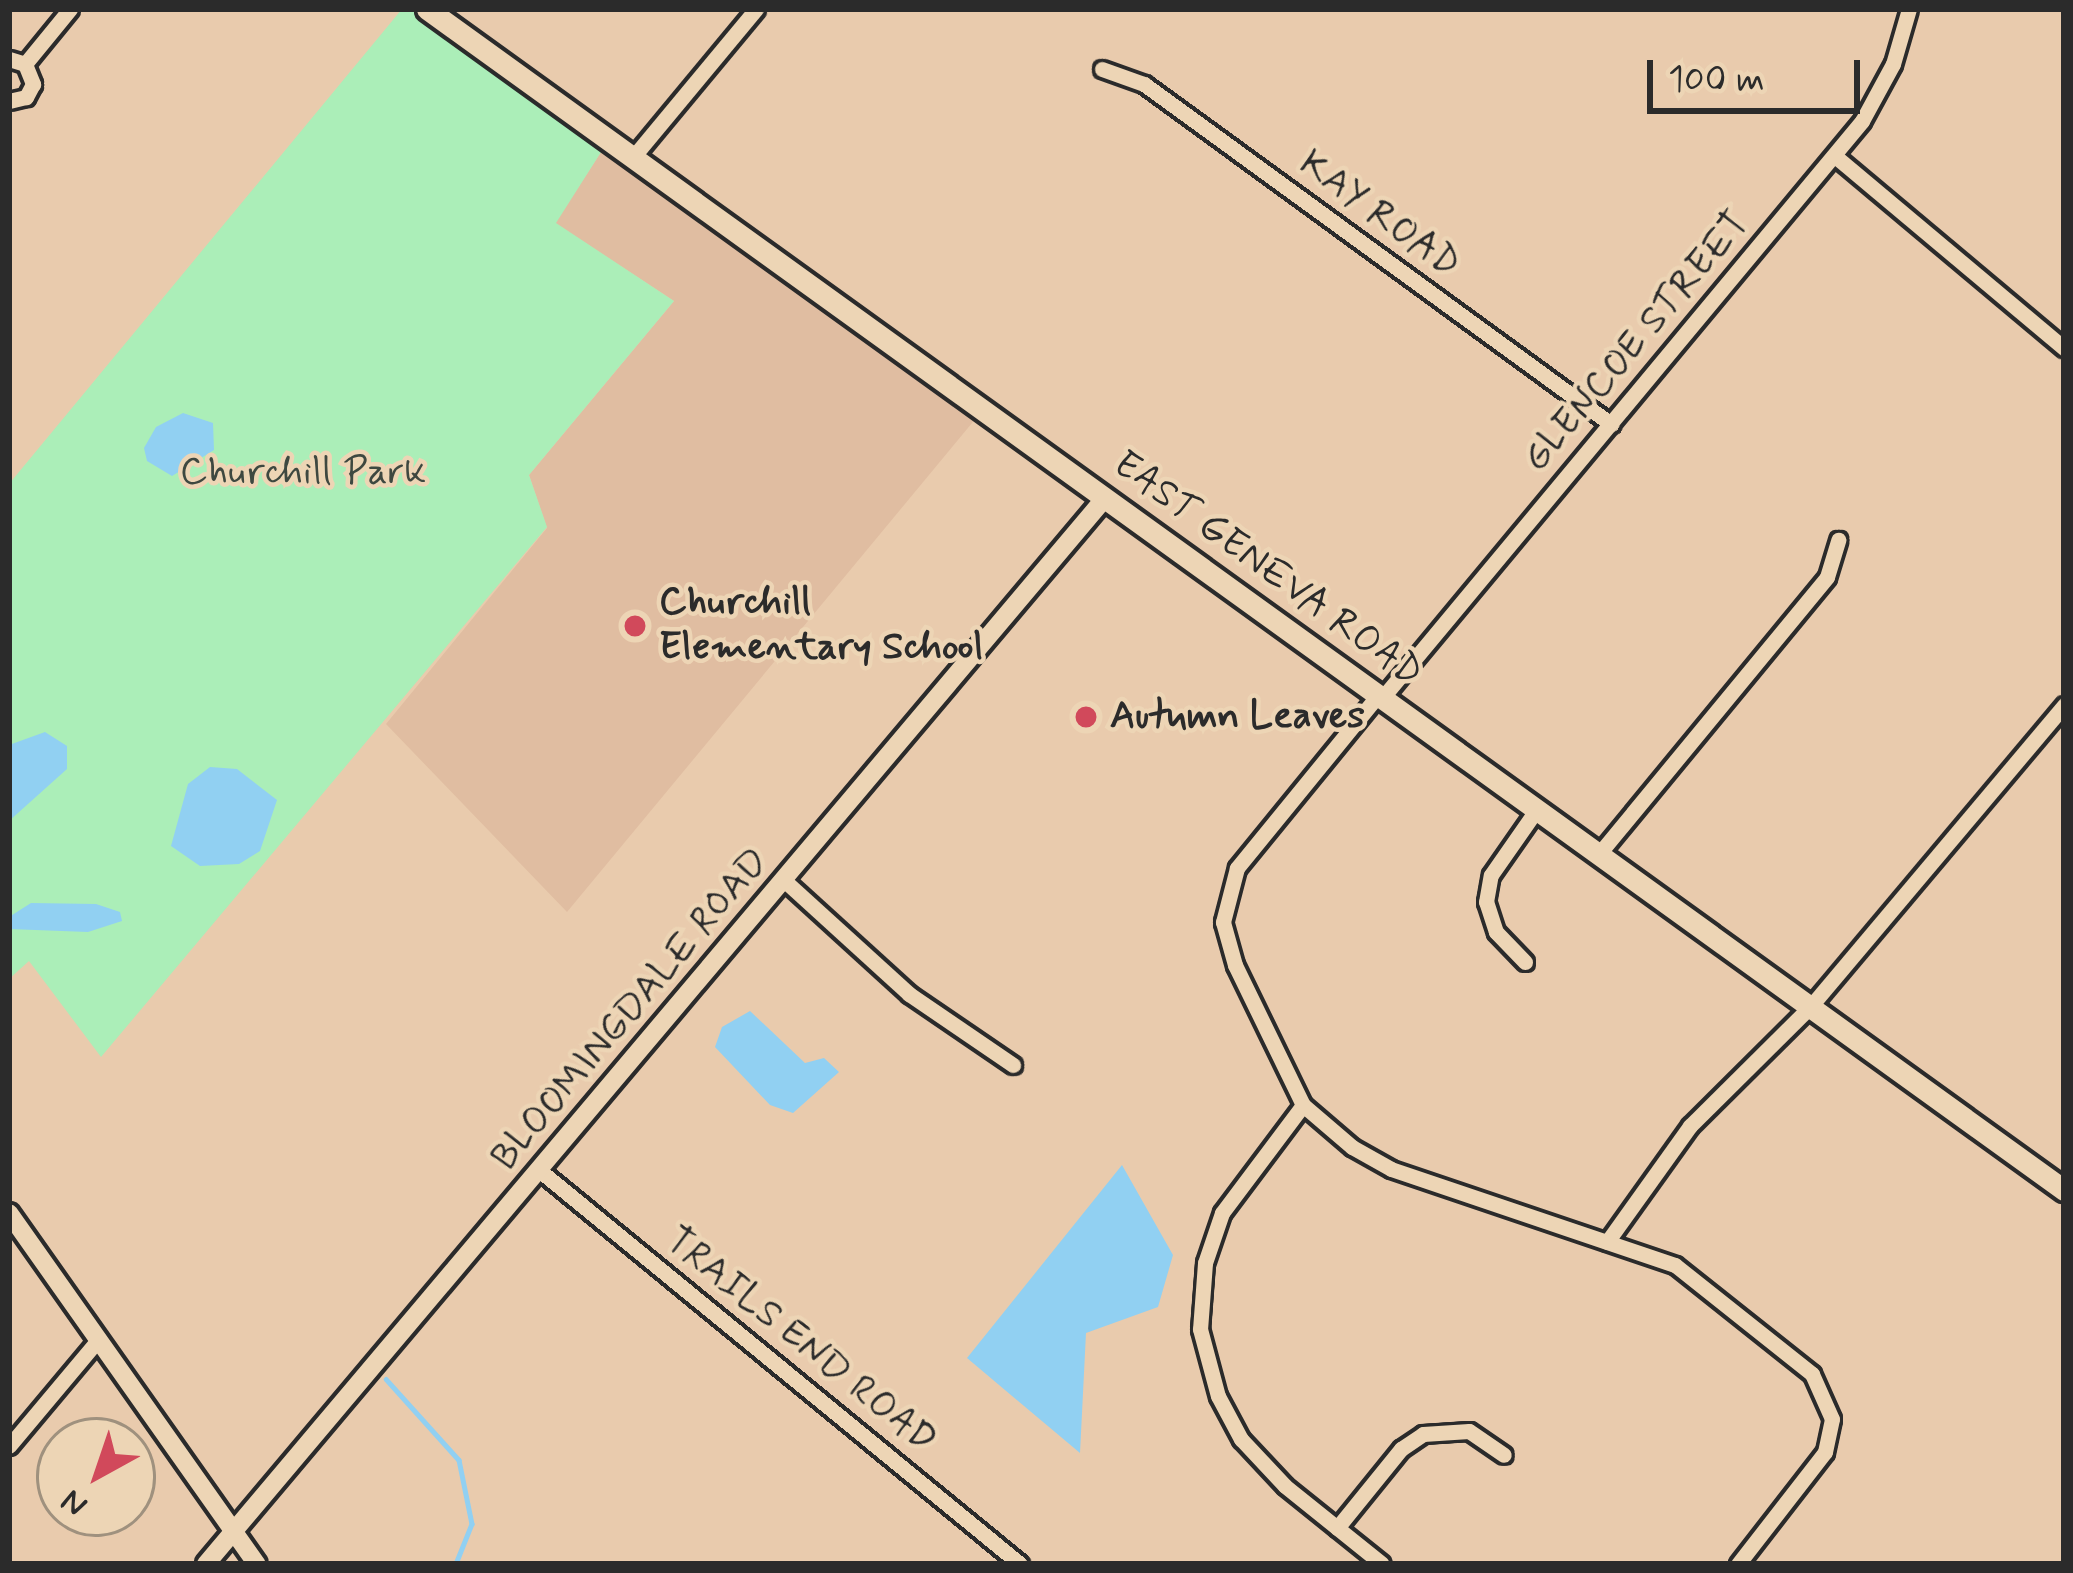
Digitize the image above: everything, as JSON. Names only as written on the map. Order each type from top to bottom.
[{"type":"main road","name":"EAST GENEVA ROAD","points":[[428,9],[2064,1190]]},
{"type":"street","points":[[9,101],[31,91],[17,62],[70,9]]},
{"type":"street","points":[[634,156],[756,9]]},
{"type":"street","name":"GLENCOE STREET","points":[[1303,1105],[1270,1045],[1223,922],[1245,855],[1834,156],[1883,86],[1909,9]]},
{"type":"street","name":"KAY ROAD","points":[[1102,69],[1144,84],[1611,424]]},
{"type":"street","points":[[1834,156],[2064,348]]},
{"type":"street","name":"BLOOMINGDALE ROAD","points":[[206,1564],[1105,498]]},
{"type":"street","points":[[1598,855],[1827,577],[1838,540]]},
{"type":"street","points":[[1607,1242],[1690,1126],[1810,1007],[2064,705]]},
{"type":"street","points":[[1525,962],[1496,932],[1486,902],[1491,875],[1537,809]]},
{"type":"street","points":[[785,881],[910,994],[1013,1065]]},
{"type":"street","points":[[1382,1564],[1241,1439],[1218,1396],[1200,1329],[1205,1263],[1222,1213],[1303,1105],[1391,1169],[1607,1242],[1710,1287],[1796,1356],[1830,1409],[1819,1464],[1738,1564]]},
{"type":"street","name":"TRAILS END ROAD","points":[[539,1170],[1020,1564]]},
{"type":"street","points":[[9,1213],[257,1564]]},
{"type":"street","points":[[9,1446],[98,1340]]},
{"type":"street","points":[[1337,1528],[1401,1449],[1423,1434],[1469,1431],[1504,1455]]},
{"type":"shaded area","name":"Churchill Elementary School","points":[[603,149],[977,417],[567,912],[386,724],[547,528],[529,475],[674,301],[555,223]]},
{"type":"green space","name":"Churchill Park","points":[[402,9],[416,9],[603,149],[556,223],[674,301],[529,475],[547,527],[101,1057],[29,961],[9,979],[9,484]]},
{"type":"water","points":[[183,413],[213,423],[214,450],[172,476],[147,461],[144,448],[156,427]]},
{"type":"water","points":[[45,732],[67,746],[67,769],[9,821],[9,745]]},
{"type":"water","points":[[210,767],[237,769],[277,800],[260,851],[239,864],[200,866],[171,846],[188,784]]},
{"type":"water","points":[[31,903],[96,904],[120,912],[122,921],[88,932],[9,929],[9,917]]},
{"type":"water","points":[[750,1011],[805,1063],[824,1058],[839,1072],[793,1113],[770,1105],[715,1047],[722,1027]]},
{"type":"water","points":[[1122,1165],[1173,1255],[1158,1307],[1086,1333],[1080,1453],[967,1358]]},
{"type":"waterway","points":[[386,1379],[459,1460],[472,1524],[456,1564]]},
{"type":"place","name":"Churchill Elementary School","points":[[635,626]]},
{"type":"place","name":"Autumn Leaves","points":[[1086,717]]}]
